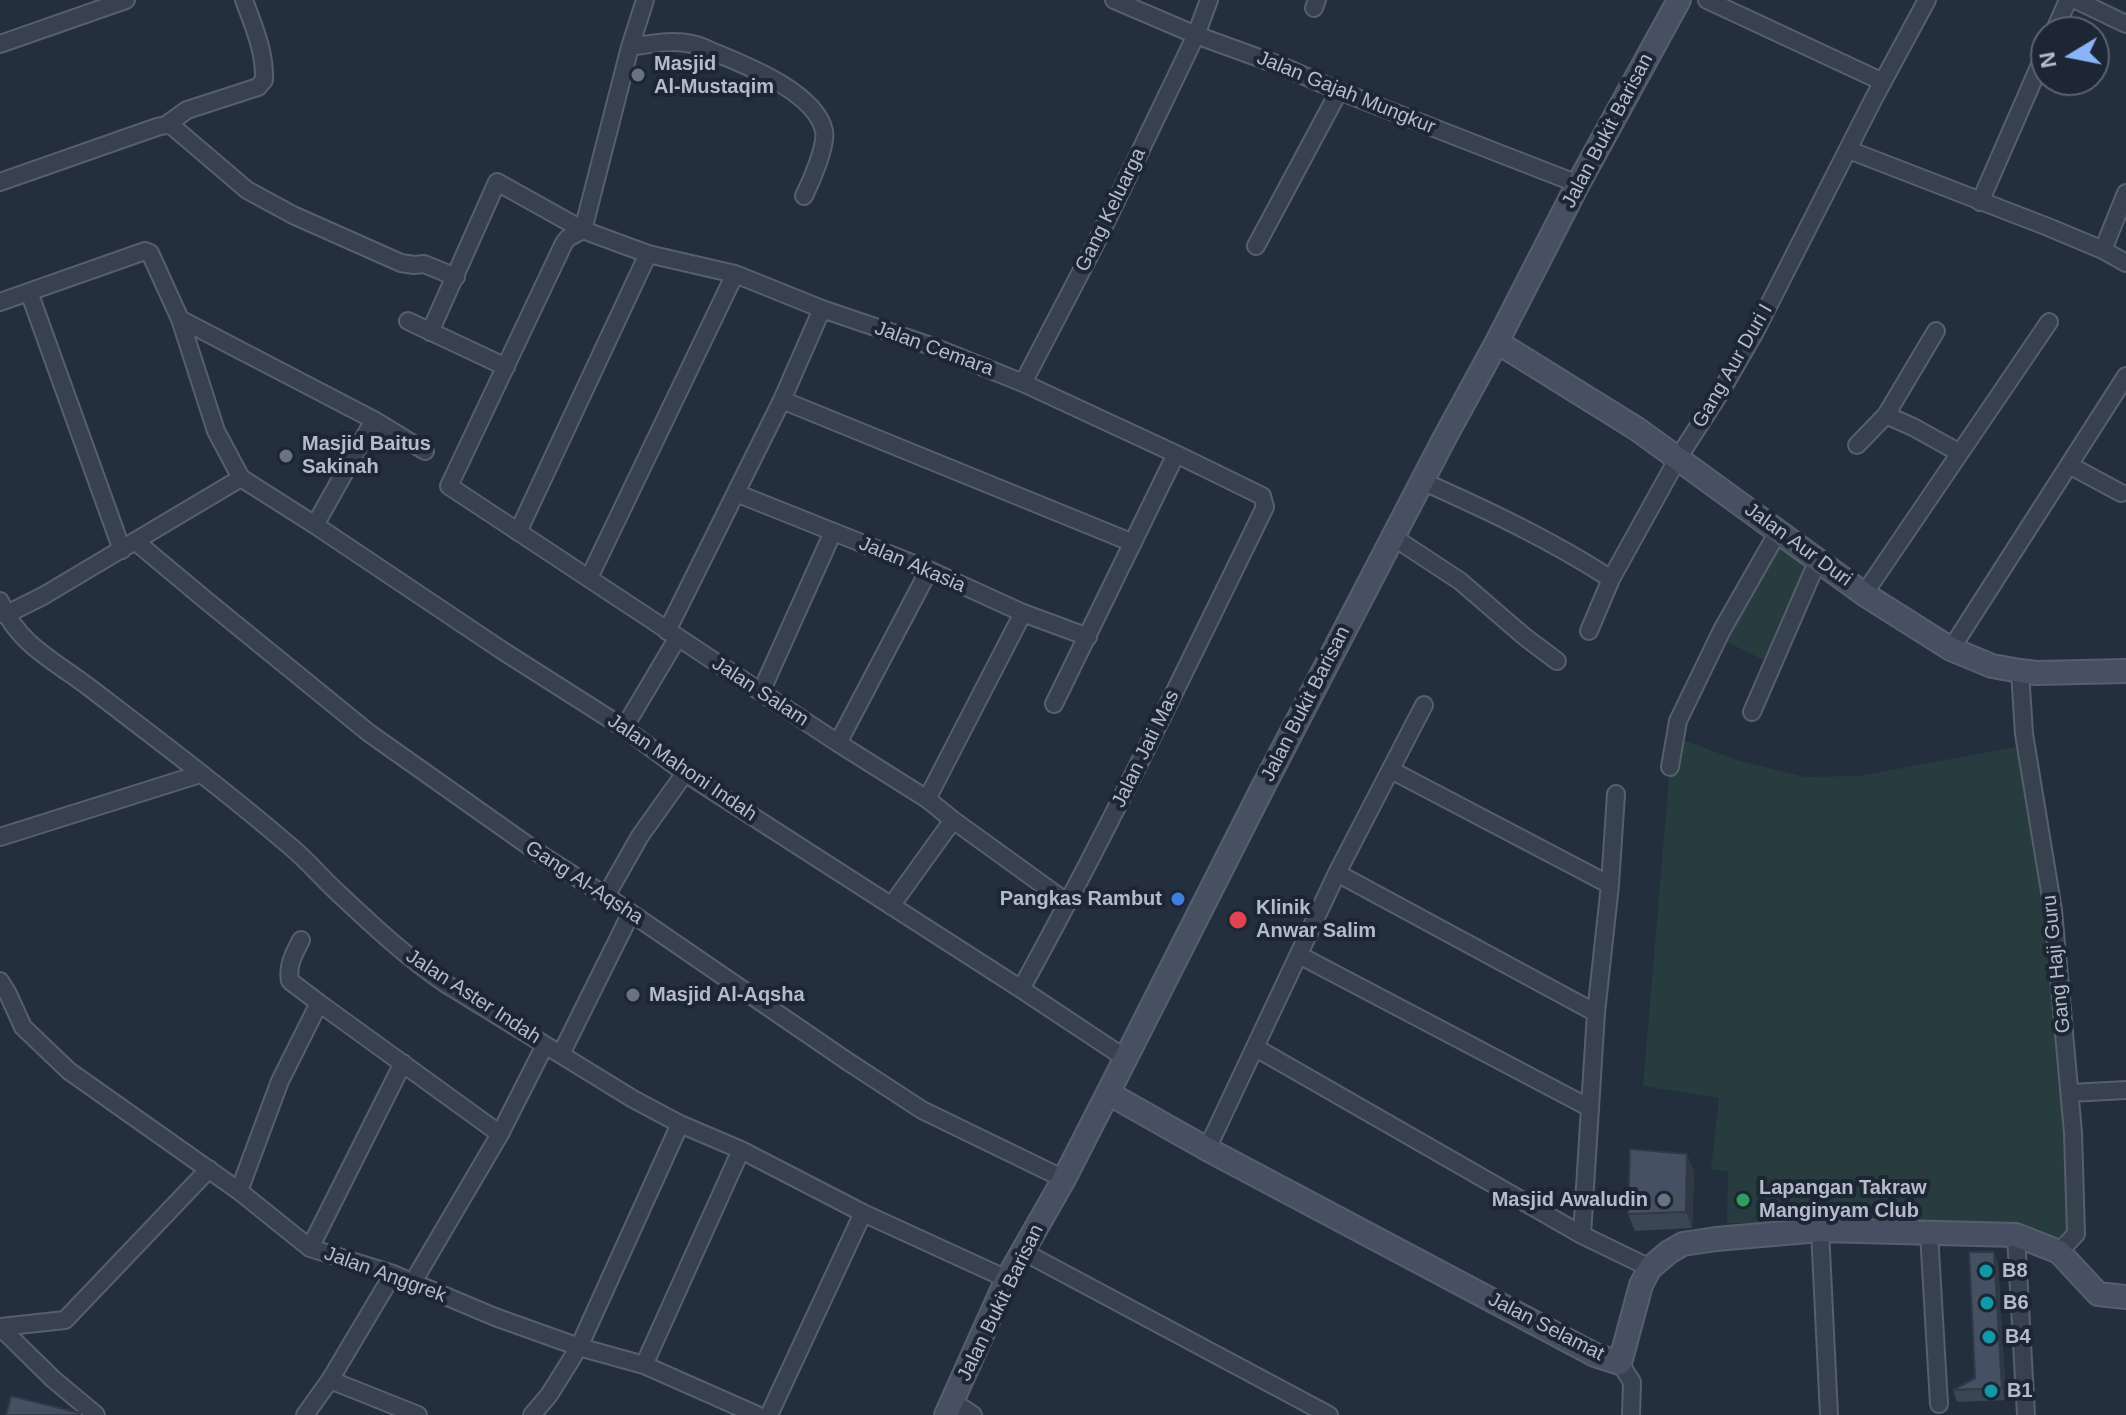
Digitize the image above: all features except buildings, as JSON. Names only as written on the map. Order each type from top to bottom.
[{"type":"street","points":[[0,44],[126,0]]},
{"type":"street","points":[[0,182],[166,125],[187,110],[258,87],[264,80],[264,65],[260,43],[244,0]]},
{"type":"street","points":[[408,321],[506,367],[564,243],[583,230],[645,0]]},
{"type":"street","name":"Jalan Gajah Mungkur","points":[[1114,0],[1578,184]]},
{"type":"street","name":"Gang Keluarga","points":[[1023,383],[1096,243],[1196,35],[1209,0]]},
{"type":"street","name":"Jalan Bukit Barisan","points":[[950,1408],[1007,1279],[1064,1179],[1422,481],[1679,0]]},
{"type":"street","points":[[1707,0],[1883,82]]},
{"type":"street","name":"Gang Aur Duri I","points":[[1589,631],[1611,579],[1678,458],[1755,332],[1927,0]]},
{"type":"street","points":[[2076,0],[2126,24]]},
{"type":"street","points":[[630,47],[659,42],[692,43],[743,64],[790,90],[815,111],[825,133],[815,173],[804,196]]},
{"type":"street","points":[[1980,202],[2030,88]]},
{"type":"street","points":[[1256,246],[1339,91]]},
{"type":"street","points":[[166,125],[172,126],[247,190],[293,215],[401,263],[424,264],[456,277],[430,332]]},
{"type":"street","points":[[1849,150],[2048,227],[2126,263]]},
{"type":"street","name":"Jalan Cemara","points":[[456,277],[497,182],[583,230],[648,254],[735,274],[1023,383],[1262,496],[1265,507]]},
{"type":"street","points":[[2103,250],[2126,193]]},
{"type":"street","points":[[0,302],[145,251],[150,253],[180,319],[216,431],[241,478],[43,596],[3,608]]},
{"type":"street","points":[[518,532],[648,254]]},
{"type":"street","points":[[589,578],[735,274]]},
{"type":"street","points":[[29,292],[128,545]]},
{"type":"street","points":[[624,728],[672,634],[822,309]]},
{"type":"street","points":[[180,319],[374,420],[425,451]]},
{"type":"street","points":[[1864,594],[2049,322]]},
{"type":"street","points":[[1857,445],[1886,415],[1936,331]]},
{"type":"street","name":"Jalan Aur Duri","points":[[1497,342],[1637,429],[1864,594],[1951,649],[1992,666],[2020,671],[2126,671]]},
{"type":"street","name":"Jalan Salam","points":[[506,367],[449,486],[927,799],[1068,903]]},
{"type":"street","points":[[1951,649],[2125,379]]},
{"type":"street","points":[[782,400],[1133,543]]},
{"type":"street","points":[[1886,415],[1960,453]]},
{"type":"street","points":[[315,525],[374,420]]},
{"type":"street","points":[[1054,704],[1176,454]]},
{"type":"street","points":[[2069,465],[2121,493]]},
{"type":"street","name":"Jalan Mahoni Indah","points":[[241,478],[624,728],[685,773],[1125,1058]]},
{"type":"street","points":[[1422,481],[1539,536],[1611,579]]},
{"type":"street","name":"Jalan Akasia","points":[[736,493],[1088,637]]},
{"type":"street","name":"Jalan Jati Mas","points":[[1021,989],[1135,773],[1265,507]]},
{"type":"street","points":[[1670,767],[1678,721],[1722,630],[1779,530]]},
{"type":"street","points":[[761,692],[833,532]]},
{"type":"street","points":[[1393,537],[1460,581],[1557,661]]},
{"type":"street","name":"Gang Al-Aqsha","points":[[128,545],[208,602],[369,733],[543,856],[922,1110],[1064,1179]]},
{"type":"street","points":[[1752,712],[1818,560]]},
{"type":"street","points":[[838,743],[929,570]]},
{"type":"street","name":"Jalan Aster Indah","points":[[3,608],[20,634],[40,653],[87,685],[294,849],[419,966],[633,1099],[863,1213],[1007,1279]]},
{"type":"street","points":[[927,799],[1023,613]]},
{"type":"street","name":"Gang Haji Guru","points":[[2020,671],[2024,734],[2053,910],[2073,1133],[2076,1234],[2059,1252]]},
{"type":"street","points":[[1207,1149],[1337,873],[1424,705]]},
{"type":"street","points":[[1391,770],[1610,885]]},
{"type":"street","points":[[606,896],[644,830],[685,773]]},
{"type":"street","points":[[0,837],[200,774]]},
{"type":"street","points":[[1582,1235],[1596,1013],[1616,794]]},
{"type":"street","points":[[891,906],[953,820]]},
{"type":"street","points":[[1337,873],[1596,1013]]},
{"type":"street","points":[[561,1054],[631,913]]},
{"type":"street","points":[[301,940],[290,964],[290,981],[500,1134]]},
{"type":"street","points":[[1299,955],[1590,1108]]},
{"type":"street","name":"Jalan Anggrek","points":[[0,981],[23,1027],[69,1071],[239,1191],[310,1248],[393,1274],[495,1317],[579,1347],[644,1365],[757,1415]]},
{"type":"street","points":[[239,1191],[280,1081],[319,1003]]},
{"type":"street","points":[[413,1282],[500,1134],[545,1045]]},
{"type":"street","points":[[1256,1048],[1582,1235],[1650,1268],[1683,1244],[1716,1239],[1820,1230],[2016,1235],[2059,1252],[2098,1294],[2126,1297]]},
{"type":"street","points":[[310,1248],[403,1063]]},
{"type":"street","points":[[2070,1093],[2126,1090]]},
{"type":"street","name":"Jalan Selamat","points":[[1108,1093],[1207,1149],[1595,1355],[1620,1363],[1641,1285],[1650,1268]]},
{"type":"street","points":[[532,1415],[549,1395],[579,1347],[680,1124]]},
{"type":"street","points":[[644,1365],[741,1150]]},
{"type":"street","points":[[0,1327],[65,1320],[209,1169]]},
{"type":"street","points":[[769,1415],[863,1213]]},
{"type":"street","points":[[1820,1230],[1829,1415]]},
{"type":"street","points":[[1929,1233],[1939,1404]]},
{"type":"street","points":[[2016,1235],[2026,1415]]},
{"type":"street","points":[[1022,1251],[1329,1415]]},
{"type":"street","points":[[305,1415],[330,1380],[393,1274]]},
{"type":"street","points":[[0,1327],[53,1379],[96,1415]]},
{"type":"street","points":[[1620,1363],[1632,1382],[1631,1415]]},
{"type":"street","points":[[330,1380],[418,1415]]},
{"type":"street","points":[[950,1408],[973,1415]]},
{"type":"green space","points":[[1776,540],[1815,563],[1770,663],[1721,639]]},
{"type":"green space","points":[[1675,737],[1737,760],[1804,777],[1859,776],[2016,747],[2047,936],[2050,992],[2073,1133],[2076,1234],[2059,1252],[2016,1235],[1768,1235],[1763,1177],[1758,1176],[1758,1224],[1727,1223],[1728,1172],[1711,1169],[1719,1098],[1643,1086]]},
{"type":"place","name":"Masjid Al-Mustaqim","points":[[638,75]]},
{"type":"place","name":"Masjid Baitus Sakinah","points":[[286,456]]},
{"type":"place","name":"Pangkas Rambut","points":[[1178,899]]},
{"type":"place","name":"Klinik Anwar Salim","points":[[1238,920]]},
{"type":"place","name":"Masjid Al-Aqsha","points":[[633,995]]},
{"type":"place","name":"Masjid Awaludin","points":[[1664,1200]]},
{"type":"place","name":"Lapangan Takraw Manginyam Club","points":[[1743,1200]]},
{"type":"place","name":"B8","points":[[1986,1271]]},
{"type":"place","name":"B6","points":[[1987,1303]]},
{"type":"place","name":"B4","points":[[1989,1337]]},
{"type":"place","name":"B1","points":[[1991,1391]]}]
